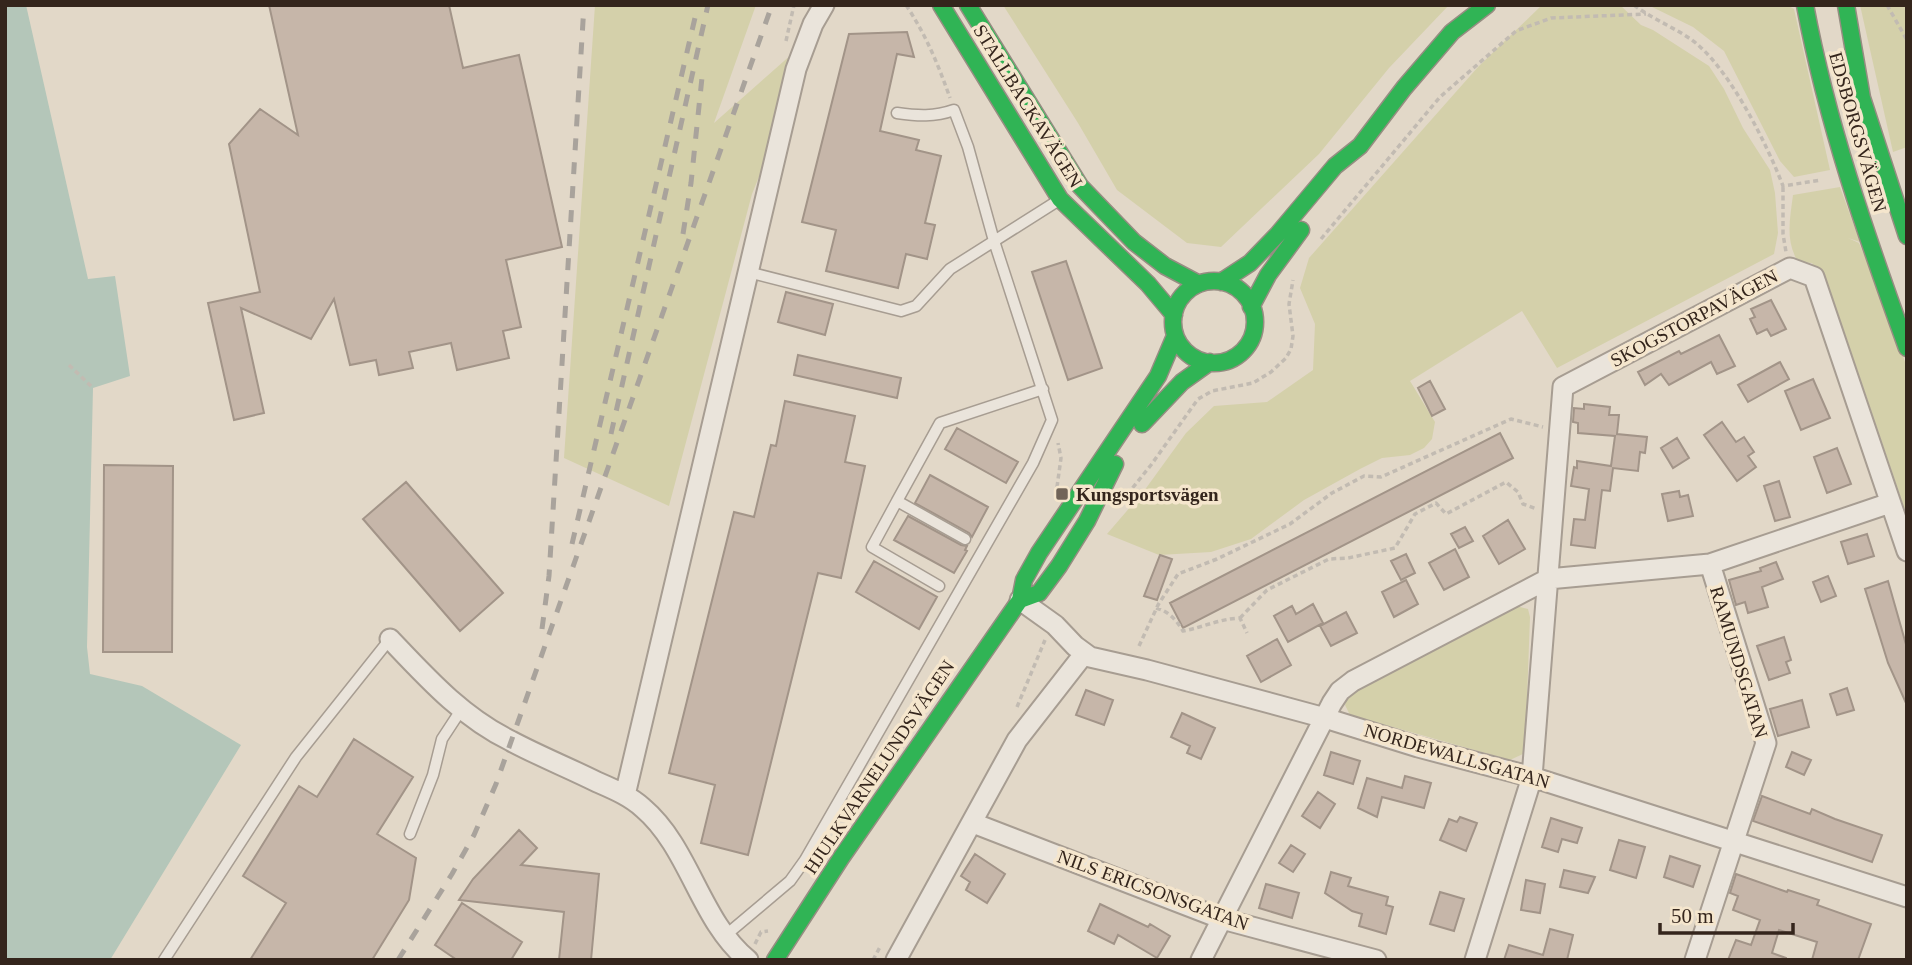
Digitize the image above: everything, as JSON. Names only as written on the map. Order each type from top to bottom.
[{"type":"main road","name":"STALLBACKAVÄGEN","points":[[941,5],[1060,200],[1084,226],[1158,294],[1174,315]]},
{"type":"main road","name":"STALLBACKAVÄGEN","points":[[968,5],[1080,187],[1102,212],[1156,260],[1176,274],[1199,284]]},
{"type":"main road","points":[[1251,307],[1268,275],[1348,173],[1360,146],[1404,88],[1452,32],[1487,5]]},
{"type":"main road","name":"EDSBORGSVÄGEN","points":[[1804,5],[1813,58],[1839,155],[1907,348]]},
{"type":"main road","name":"EDSBORGSVÄGEN","points":[[1846,5],[1862,98],[1907,236]]},
{"type":"main road","points":[[1221,282],[1236,274],[1259,253],[1335,166],[1360,146]]},
{"type":"main road","points":[[1221,282],[1239,290],[1251,307],[1254,325],[1245,347],[1226,361],[1210,362],[1188,354],[1175,336],[1174,315],[1183,295],[1199,284],[1221,282]]},
{"type":"main road","name":"HJULKVARNELUNDSVÄGEN","points":[[775,960],[841,858],[1020,600],[1024,580],[1034,562],[1158,376],[1175,336]]},
{"type":"main road","name":"HJULKVARNELUNDSVÄGEN","points":[[1020,600],[1040,593],[1059,566],[1087,521],[1108,476],[1143,424],[1194,371],[1210,362]]},
{"type":"street","points":[[625,795],[796,69],[813,23],[824,5]]},
{"type":"street","name":"SKOGSTORPAVÄGEN","points":[[1549,579],[1563,387],[1790,268],[1814,277],[1907,551]]},
{"type":"street","points":[[1201,960],[1325,718],[1340,691],[1353,681],[1549,579],[1710,564],[1890,503]]},
{"type":"street","name":"RAMUNDSGATAN","points":[[1695,960],[1766,743],[1710,564]]},
{"type":"street","points":[[1475,960],[1532,777],[1549,579]]},
{"type":"street","points":[[896,960],[1017,740],[1084,654],[1055,625],[1020,600]]},
{"type":"street","points":[[390,639],[433,685],[483,726],[625,795],[644,808],[667,834],[726,935],[738,952],[748,960]]},
{"type":"street","name":"NORDEWALLSGATAN","points":[[1084,654],[1532,777],[1907,897]]},
{"type":"street","name":"NILS ERICSONSGATAN","points":[[973,822],[1222,919],[1376,960]]},
{"type":"lane","points":[[726,935],[790,881],[805,860],[1050,429],[1052,420],[994,241],[968,147],[954,110],[939,116],[926,117],[897,113]]},
{"type":"lane","points":[[748,272],[901,311],[916,306],[950,269],[1080,187]]},
{"type":"lane","points":[[939,586],[872,547],[940,423],[1044,389]]},
{"type":"lane","points":[[897,501],[965,539]]},
{"type":"lane","points":[[164,960],[296,757],[390,639]]},
{"type":"lane","points":[[410,834],[433,775],[442,739],[461,710]]},
{"type":"path","points":[[906,5],[923,29],[954,110]]},
{"type":"path","points":[[1634,5],[1690,38],[1715,61],[1731,83],[1783,186],[1783,234],[1790,268]]},
{"type":"path","points":[[1887,5],[1907,40]]},
{"type":"path","points":[[1314,247],[1440,97],[1517,31],[1551,18],[1646,14]]},
{"type":"path","points":[[1783,186],[1828,179]]},
{"type":"path","points":[[1118,505],[1139,482],[1198,399],[1212,391],[1253,383],[1271,372],[1286,358],[1293,336],[1289,304],[1293,277]]},
{"type":"path","points":[[69,365],[93,388]]},
{"type":"path","points":[[1139,646],[1156,608],[1178,574],[1217,559],[1290,524],[1332,493],[1364,476],[1381,477],[1511,419],[1545,428]]},
{"type":"path","points":[[1156,608],[1176,619],[1183,631],[1199,628],[1213,621],[1240,618],[1267,590],[1329,559],[1349,558],[1395,548],[1415,514],[1436,503],[1446,514],[1506,482],[1518,492],[1523,504],[1539,510]]},
{"type":"path","points":[[1240,618],[1247,633]]},
{"type":"path","points":[[1015,714],[1046,637],[1055,625]]},
{"type":"path","points":[[873,960],[886,936]]},
{"type":"shaded area","points":[[5,5],[26,5],[88,279],[115,276],[130,376],[93,388],[87,647],[90,674],[142,686],[241,745],[110,960],[5,960]]},
{"type":"shaded area","points":[[595,5],[756,5],[714,123],[818,31],[752,194],[669,506],[564,458]]},
{"type":"shaded area","points":[[1003,5],[1449,5],[1389,68],[1319,154],[1221,247],[1187,243],[1117,190]]},
{"type":"shaded area","points":[[1542,5],[1620,5],[1641,25],[1709,66],[1770,170],[1778,233],[1774,254],[1557,368],[1522,311],[1410,381],[1435,422],[1432,439],[1424,448],[1410,455],[1382,458],[1360,469],[1304,500],[1251,539],[1211,552],[1159,555],[1107,534],[1144,491],[1186,433],[1214,406],[1267,402],[1313,370],[1315,324],[1300,288],[1309,258],[1478,67]]},
{"type":"shaded area","points":[[1648,5],[1787,5],[1794,9],[1830,170],[1794,177],[1780,161],[1724,51],[1693,27]]},
{"type":"shaded area","points":[[1860,5],[1907,5],[1907,147],[1893,152]]},
{"type":"shaded area","points":[[1840,187],[1860,242],[1848,238],[1859,243],[1887,308],[1907,368],[1907,516],[1830,290],[1812,263],[1798,262],[1791,246],[1793,195]]},
{"type":"shaded area","points":[[1516,606],[1528,609],[1530,617],[1525,753],[1510,760],[1350,715],[1345,705],[1349,694]]},
{"type":"building","points":[[269,5],[449,5],[463,68],[519,55],[562,247],[506,260],[521,327],[503,331],[509,358],[457,370],[451,343],[409,352],[413,368],[379,375],[376,360],[350,365],[334,299],[311,339],[241,308],[264,413],[234,420],[208,303],[260,292],[229,144],[260,109],[298,135]]},
{"type":"building","points":[[907,32],[914,57],[897,54],[880,131],[919,140],[916,150],[941,156],[925,223],[935,225],[927,259],[906,254],[898,288],[826,271],[836,230],[802,222],[849,34]]},
{"type":"building","points":[[1066,261],[1102,368],[1068,380],[1032,272]]},
{"type":"building","points":[[786,292],[833,304],[825,335],[778,322]]},
{"type":"building","points":[[1771,300],[1786,329],[1771,336],[1767,329],[1757,334],[1750,319],[1755,317],[1751,309]]},
{"type":"building","points":[[1719,335],[1735,366],[1717,374],[1711,362],[1669,385],[1661,374],[1645,385],[1638,372]]},
{"type":"building","points":[[798,355],[901,378],[897,398],[794,375]]},
{"type":"building","points":[[1780,362],[1789,379],[1748,402],[1738,385]]},
{"type":"building","points":[[1813,379],[1830,418],[1801,430],[1785,391]]},
{"type":"building","points":[[1430,381],[1445,409],[1432,416],[1418,388]]},
{"type":"building","points":[[785,401],[855,416],[845,462],[865,466],[841,578],[818,573],[748,855],[701,843],[715,785],[669,773],[734,512],[754,517],[771,445],[776,446]]},
{"type":"building","points":[[1584,404],[1610,407],[1609,415],[1619,415],[1617,434],[1647,437],[1645,453],[1640,452],[1638,471],[1613,468],[1610,491],[1602,490],[1595,548],[1571,545],[1574,519],[1585,520],[1589,489],[1571,486],[1574,467],[1577,468],[1577,461],[1611,466],[1615,436],[1578,433],[1578,423],[1573,422],[1574,408],[1584,409]]},
{"type":"building","points":[[1722,422],[1736,442],[1744,437],[1754,452],[1748,456],[1756,467],[1737,481],[1704,435]]},
{"type":"building","points":[[957,428],[1018,462],[1006,483],[945,449]]},
{"type":"building","points":[[1500,433],[1513,458],[1183,628],[1170,603]]},
{"type":"building","points":[[1677,438],[1689,458],[1673,468],[1661,448]]},
{"type":"building","points":[[1837,448],[1851,484],[1827,493],[1814,457]]},
{"type":"building","points":[[104,465],[173,466],[172,652],[103,652]]},
{"type":"building","points":[[930,475],[988,507],[972,537],[915,503]]},
{"type":"building","points":[[1779,481],[1790,517],[1775,521],[1764,486]]},
{"type":"building","points":[[406,482],[503,593],[460,631],[363,519]]},
{"type":"building","points":[[1679,491],[1680,497],[1688,495],[1693,516],[1668,521],[1662,494]]},
{"type":"building","points":[[908,516],[967,546],[967,551],[954,573],[894,540]]},
{"type":"building","points":[[1508,520],[1525,549],[1499,564],[1483,536]]},
{"type":"building","points":[[1465,527],[1473,541],[1459,548],[1451,534]]},
{"type":"building","points":[[1867,534],[1874,556],[1848,564],[1841,542]]},
{"type":"building","points":[[1455,549],[1469,577],[1444,590],[1429,563]]},
{"type":"building","points":[[1406,554],[1415,573],[1401,580],[1391,561]]},
{"type":"building","points":[[1160,555],[1172,559],[1157,600],[1144,596]]},
{"type":"building","points":[[874,561],[937,597],[919,629],[856,592]]},
{"type":"building","points":[[1776,562],[1783,579],[1762,587],[1768,607],[1748,613],[1745,602],[1736,605],[1729,580],[1761,571],[1760,568]]},
{"type":"building","points":[[1828,576],[1836,596],[1821,602],[1813,582]]},
{"type":"building","points":[[1406,580],[1418,604],[1394,617],[1382,592]]},
{"type":"building","points":[[1888,581],[1907,648],[1906,703],[1888,663],[1865,589]]},
{"type":"building","points":[[1313,604],[1323,623],[1288,642],[1274,616],[1292,606],[1296,614]]},
{"type":"building","points":[[1346,612],[1357,633],[1331,646],[1320,626]]},
{"type":"building","points":[[1784,637],[1791,660],[1786,662],[1790,673],[1769,680],[1757,646]]},
{"type":"building","points":[[1277,639],[1291,665],[1261,682],[1247,656]]},
{"type":"building","points":[[1847,688],[1854,710],[1837,715],[1830,694]]},
{"type":"building","points":[[1086,690],[1113,700],[1104,725],[1076,715]]},
{"type":"building","points":[[1802,700],[1809,727],[1778,736],[1770,709]]},
{"type":"building","points":[[1182,713],[1215,728],[1201,759],[1187,753],[1190,746],[1171,737]]},
{"type":"building","points":[[354,739],[413,777],[377,834],[416,858],[409,900],[372,960],[250,960],[286,903],[243,876],[299,786],[317,797]]},
{"type":"building","points":[[1331,752],[1360,761],[1353,784],[1324,775]]},
{"type":"building","points":[[1792,752],[1811,760],[1804,775],[1786,767]]},
{"type":"building","points":[[1405,776],[1431,783],[1424,808],[1382,797],[1377,817],[1358,808],[1367,778],[1402,788]]},
{"type":"building","points":[[1318,792],[1335,804],[1320,828],[1302,816]]},
{"type":"building","points":[[1762,796],[1810,814],[1812,809],[1882,835],[1872,862],[1753,821]]},
{"type":"building","points":[[1460,817],[1477,823],[1466,851],[1440,840],[1449,819],[1457,822]]},
{"type":"building","points":[[1551,818],[1582,828],[1577,843],[1562,839],[1558,852],[1542,847]]},
{"type":"building","points":[[519,830],[537,848],[521,865],[599,874],[591,960],[559,960],[564,912],[459,900],[473,879]]},
{"type":"building","points":[[1619,840],[1645,847],[1636,878],[1610,870]]},
{"type":"building","points":[[1291,845],[1305,854],[1293,872],[1279,863]]},
{"type":"building","points":[[975,854],[1005,874],[987,903],[966,890],[970,882],[961,876]]},
{"type":"building","points":[[1670,856],[1700,866],[1693,887],[1664,877]]},
{"type":"building","points":[[1564,870],[1595,877],[1588,893],[1560,887]]},
{"type":"building","points":[[1331,872],[1351,878],[1348,886],[1388,897],[1386,905],[1393,907],[1386,934],[1359,926],[1362,914],[1352,911],[1325,893]]},
{"type":"building","points":[[1736,874],[1819,900],[1817,905],[1871,924],[1858,960],[1812,960],[1817,942],[1779,930],[1772,953],[1786,960],[1728,960],[1736,940],[1751,945],[1760,920],[1733,910],[1738,896],[1730,893]]},
{"type":"building","points":[[1526,880],[1545,884],[1540,913],[1521,910]]},
{"type":"building","points":[[1266,884],[1299,893],[1292,918],[1259,908]]},
{"type":"building","points":[[1440,892],[1464,899],[1454,931],[1430,924]]},
{"type":"building","points":[[462,903],[522,942],[511,960],[457,960],[435,945]]},
{"type":"building","points":[[1100,904],[1148,927],[1150,924],[1170,936],[1157,958],[1118,935],[1114,944],[1088,931]]},
{"type":"building","points":[[1550,929],[1573,935],[1567,960],[1504,960],[1509,945],[1543,955]]},
{"type":"railway","points":[[542,629],[549,576],[584,5]]},
{"type":"railway","points":[[572,544],[698,5]]},
{"type":"railway","points":[[611,434],[708,5]]},
{"type":"railway","points":[[398,960],[474,835],[496,784],[772,5]]},
{"type":"railway","points":[[683,234],[703,68]]},
{"type":"traffic: fast","points":[[941,5],[1060,199],[1148,284],[1174,315]]},
{"type":"traffic: fast","points":[[968,5],[1080,186],[1134,242],[1165,266],[1199,284]]},
{"type":"traffic: fast","points":[[1221,282],[1250,263],[1278,234],[1335,166],[1360,146],[1404,88],[1452,32],[1487,5]]},
{"type":"traffic: fast","points":[[1805,5],[1836,136],[1907,348]]},
{"type":"traffic: fast","points":[[1846,5],[1862,98],[1907,236]]},
{"type":"traffic: fast","points":[[1251,307],[1268,275],[1301,230]]},
{"type":"traffic: fast","points":[[1214,281],[1230,285],[1243,293],[1251,306],[1255,322],[1251,338],[1243,351],[1230,359],[1214,363],[1198,359],[1185,351],[1177,338],[1173,322],[1177,306],[1185,293],[1198,285],[1214,281]]},
{"type":"traffic: fast","points":[[775,960],[841,858],[1020,600],[1024,580],[1039,553],[1158,376],[1175,336]]},
{"type":"traffic: fast","points":[[1142,424],[1182,382],[1210,362]]},
{"type":"traffic: fast","points":[[1020,600],[1039,593],[1059,566],[1087,521],[1115,464]]},
{"type":"place","name":"Kungsportsvägen","points":[[1062,494]]}]
